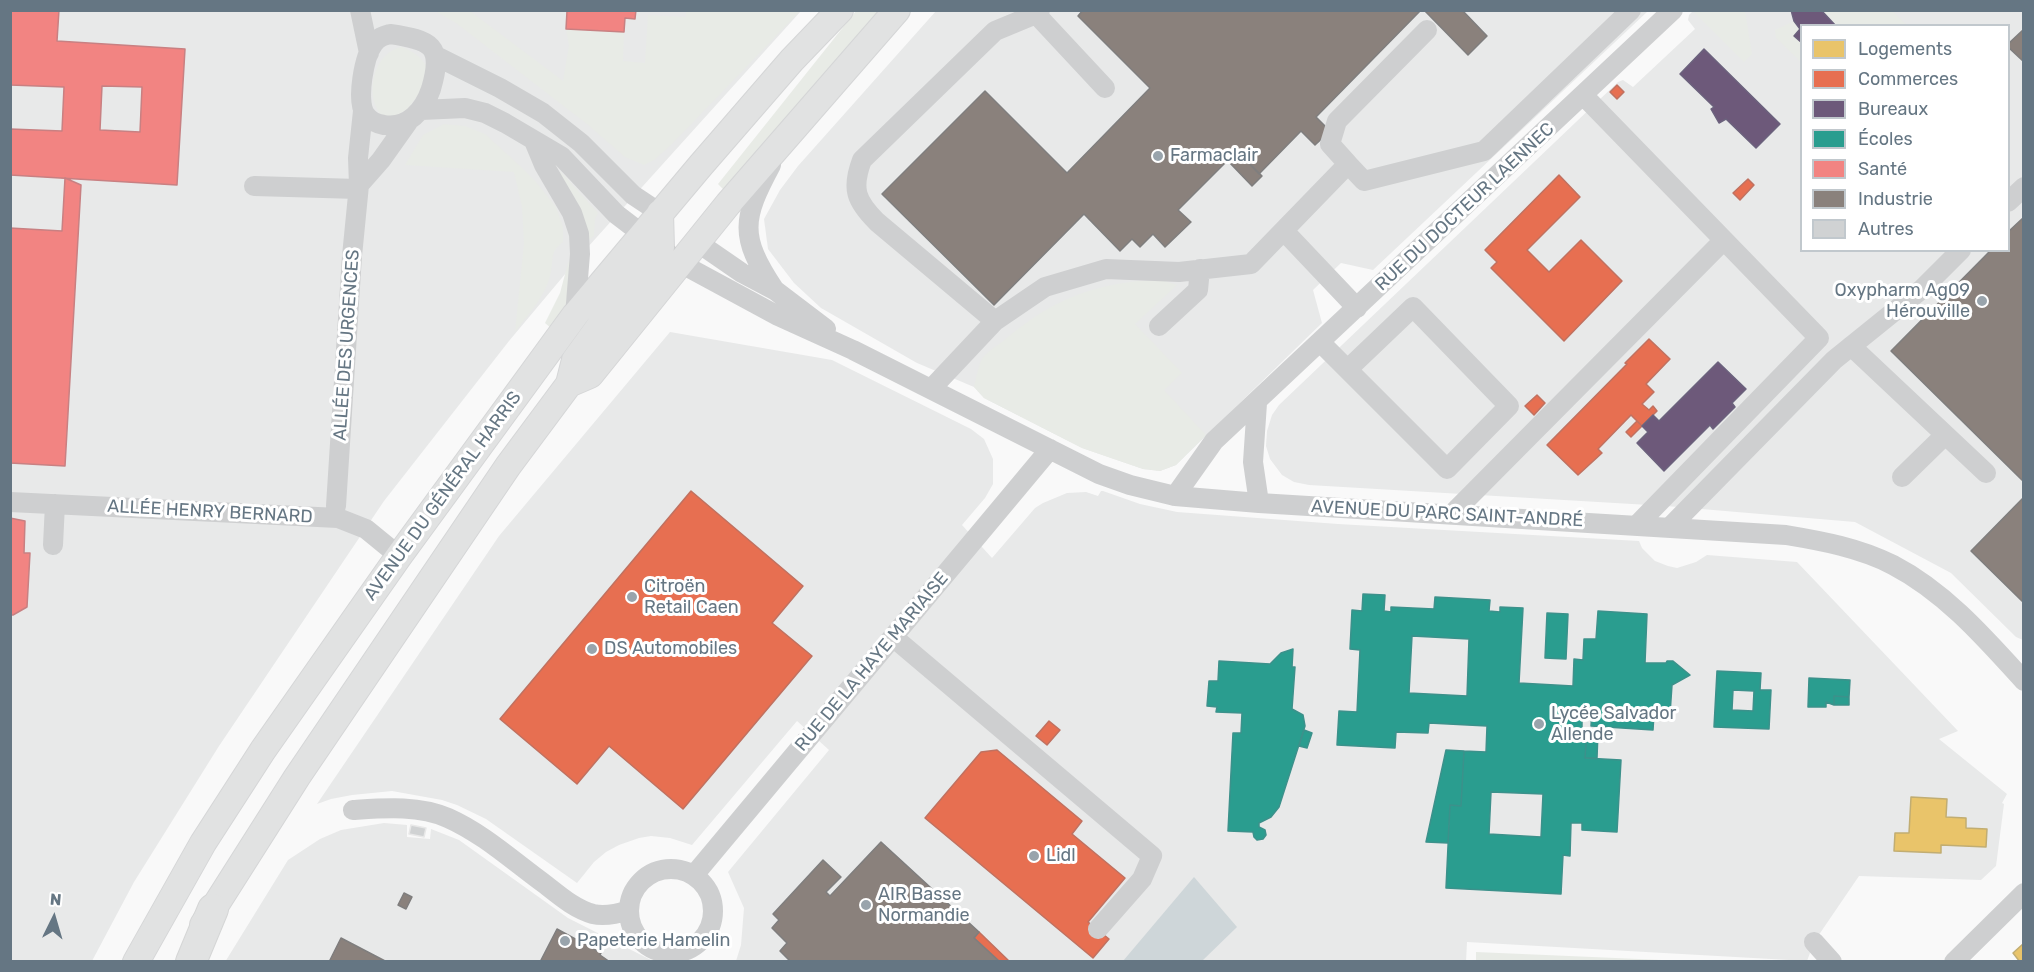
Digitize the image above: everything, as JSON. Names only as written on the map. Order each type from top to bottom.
[{"type":"highway","points":[[191,962],[213,909]]},
{"type":"main road","name":"AVENUE DU GÉNÉRAL HARRIS","points":[[182,962],[297,777],[508,466],[569,384],[591,375],[661,248],[660,213],[792,60],[840,10]]},
{"type":"main road","name":"AVENUE DU GÉNÉRAL HARRIS","points":[[136,962],[203,843],[263,750],[399,556],[575,315],[661,248],[697,242],[897,10]]},
{"type":"main road","points":[[660,213],[697,242]]},
{"type":"street","points":[[1427,30],[1337,121],[1330,144],[1364,181],[1484,152],[1630,10]]},
{"type":"street","name":"RUE DU DOCTEUR LAENNEC","points":[[1175,496],[1214,441],[1321,343],[1673,10]]},
{"type":"street","points":[[360,13],[369,52]]},
{"type":"street","points":[[995,321],[864,209],[856,193],[856,177],[862,160],[995,32],[1038,13],[1105,88]]},
{"type":"street","points":[[254,186],[359,187],[381,160],[415,116],[427,101],[436,74],[436,56],[433,50],[419,38],[390,34],[380,37],[369,52],[362,85],[363,111],[370,120],[382,125],[394,126],[415,116],[465,108],[485,113],[561,156],[616,214],[661,248],[778,316],[853,350]]},
{"type":"street","points":[[436,56],[500,88],[543,113],[581,143],[633,195],[660,213]]},
{"type":"street","points":[[1583,96],[1819,338],[1637,525]]},
{"type":"street","name":"ALLÉE DES URGENCES","points":[[336,506],[363,111]]},
{"type":"street","points":[[776,291],[760,268],[751,249],[749,223],[756,194],[787,138]]},
{"type":"street","points":[[534,141],[544,165],[572,213],[579,234],[580,254],[575,315]]},
{"type":"street","points":[[931,389],[995,321],[1045,287],[1106,269],[1179,272],[1251,264],[1348,164]]},
{"type":"street","points":[[2010,200],[2024,187]]},
{"type":"street","points":[[1284,231],[1357,308]]},
{"type":"street","points":[[1452,514],[1724,240]]},
{"type":"street","points":[[697,242],[742,273],[776,291],[853,350]]},
{"type":"street","points":[[1670,528],[1834,360],[1922,289],[1958,252]]},
{"type":"street","points":[[1160,326],[1198,290],[1200,269]]},
{"type":"street","points":[[1321,343],[1447,469],[1509,406],[1413,307],[1348,369]]},
{"type":"street","points":[[1851,346],[1986,473]]},
{"type":"street","name":"AVENUE DU PARC SAINT-ANDRÉ","points":[[853,350],[1100,474],[1130,485],[1175,496],[1786,535],[1858,551],[1892,565],[1930,588],[1965,619],[2024,681]]},
{"type":"street","points":[[1257,403],[1253,462],[1259,503]]},
{"type":"street","points":[[1902,477],[1945,435]]},
{"type":"street","name":"RUE DE LA HAYE MARIAISE","points":[[694,875],[1050,449]]},
{"type":"street","name":"ALLÉE HENRY BERNARD","points":[[10,502],[338,518],[366,528],[399,556]]},
{"type":"street","points":[[53,545],[55,504]]},
{"type":"street","points":[[894,637],[1152,856],[1142,879],[1098,929]]},
{"type":"street","points":[[353,810],[410,809],[447,818],[476,833],[570,903],[593,914],[615,915],[629,910]]},
{"type":"street","points":[[670,868],[694,875],[705,885],[711,898],[713,913],[710,927],[702,940],[690,948],[676,952],[661,952],[648,946],[638,937],[631,924],[629,910],[631,897],[637,886],[657,871],[670,868]]},
{"type":"street","points":[[1954,962],[2024,893]]},
{"type":"street","points":[[1814,942],[1833,962]]},
{"type":"shaded area","points":[[10,11],[801,11],[587,248],[509,341],[384,501],[219,746],[134,882],[92,961],[11,961]]},
{"type":"shaded area","points":[[435,11],[470,11],[563,81],[569,45],[566,29],[624,32],[623,61],[645,63],[648,15],[686,17],[686,11],[800,11],[671,145],[654,160],[644,165],[625,157],[587,124],[456,23]]},
{"type":"shaded area","points":[[856,11],[881,11],[724,190],[718,184]]},
{"type":"shaded area","points":[[936,11],[1648,11],[1373,270],[1341,263],[1313,290],[1322,323],[1176,465],[1160,471],[1143,469],[1082,448],[984,398],[974,387],[917,363],[821,308],[794,283],[768,249],[764,219],[780,190],[798,166]]},
{"type":"shaded area","points":[[1693,11],[2023,11],[2023,640],[2016,637],[1951,573],[1855,522],[1666,506],[1309,485],[1294,482],[1282,475],[1270,459],[1266,446],[1267,431],[1272,415],[1279,405],[1618,82],[1623,80],[1633,87],[1695,29],[1688,20]]},
{"type":"shaded area","points":[[1693,11],[1745,11],[1752,54],[1744,62]]},
{"type":"shaded area","points":[[1821,11],[1892,11],[1906,24],[1835,24]]},
{"type":"shaded area","points":[[1794,21],[1800,29],[1794,36],[1800,42],[1800,61],[1776,38],[1775,30]]},
{"type":"shaded area","points":[[401,47],[411,51],[424,63],[428,74],[426,82],[406,110],[395,116],[383,117],[373,98],[374,77],[384,58],[391,51]]},
{"type":"shaded area","points":[[444,124],[465,126],[485,134],[536,182],[556,207],[563,227],[563,242],[554,252],[546,288],[515,332],[524,243],[522,207],[514,172],[405,165],[423,135]]},
{"type":"shaded area","points":[[561,172],[598,213],[595,219],[594,236],[590,239],[559,173]]},
{"type":"shaded area","points":[[572,259],[566,304],[552,329],[545,323],[560,293],[568,263]]},
{"type":"shaded area","points":[[1138,281],[1164,281],[1177,285],[1135,324],[1182,373],[1164,390],[1206,435],[1176,465],[1160,471],[1143,469],[1082,448],[984,398],[974,387],[981,361],[985,355],[1049,308],[1098,288]]},
{"type":"shaded area","points":[[670,332],[832,360],[971,429],[984,439],[993,459],[993,484],[985,498],[962,525],[992,558],[1035,508],[1043,503],[1067,493],[1086,492],[1098,496],[1103,491],[1140,504],[1177,512],[1338,524],[1639,541],[1642,548],[1655,561],[1677,568],[1696,562],[1707,555],[1797,562],[1958,731],[1939,739],[2007,794],[2002,803],[2004,804],[1996,866],[1981,880],[1859,876],[1814,942],[1807,961],[1467,942],[1466,962],[736,961],[741,945],[744,908],[728,872],[829,750],[797,721],[692,845],[670,838],[651,836],[639,838],[606,852],[594,862],[577,883],[486,819],[442,800],[392,791],[352,795],[317,804],[499,536]]},
{"type":"shaded area","points":[[384,823],[407,825],[407,837],[430,839],[431,829],[459,840],[568,918],[653,961],[225,962],[288,860],[320,839],[341,830]]},
{"type":"shaded area","points":[[1194,877],[1237,927],[1202,961],[1123,961]]},
{"type":"shaded area","points":[[1476,952],[1662,960],[1662,961],[1476,961]]},
{"type":"building: Logements","points":[[1911,797],[1947,799],[1946,817],[1966,818],[1966,828],[1987,829],[1986,847],[1941,845],[1941,853],[1894,851],[1895,833],[1909,833]]},
{"type":"building: Logements","points":[[2024,943],[2024,962],[2020,962],[2013,953]]},
{"type":"building: Commerces","points":[[1617,85],[1624,92],[1617,99],[1610,92]]},
{"type":"building: Commerces","points":[[1559,175],[1580,197],[1527,250],[1549,272],[1581,240],[1622,281],[1564,341],[1491,268],[1497,262],[1485,250]]},
{"type":"building: Commerces","points":[[1748,179],[1754,185],[1740,200],[1733,193]]},
{"type":"building: Commerces","points":[[1649,339],[1670,359],[1646,384],[1654,392],[1642,404],[1649,410],[1653,406],[1657,411],[1642,426],[1631,415],[1598,449],[1602,453],[1578,475],[1547,445]]},
{"type":"building: Commerces","points":[[1537,395],[1545,403],[1534,415],[1525,406]]},
{"type":"building: Commerces","points":[[1637,421],[1642,426],[1631,437],[1626,432]]},
{"type":"building: Commerces","points":[[691,491],[803,586],[772,623],[812,656],[683,809],[609,746],[577,784],[500,719]]},
{"type":"building: Commerces","points":[[1049,721],[1060,730],[1047,745],[1036,736]]},
{"type":"building: Commerces","name":"Lidl","points":[[997,750],[1082,821],[1072,834],[1125,878],[1088,922],[1109,939],[1093,958],[925,818],[981,752]]},
{"type":"building: Commerces","points":[[979,932],[1010,962],[1000,962],[974,938]]},
{"type":"building: Bureaux","points":[[1791,10],[1821,10],[1834,24],[1800,24],[1800,29],[1794,21]]},
{"type":"building: Bureaux","points":[[1800,29],[1800,41],[1794,36]]},
{"type":"building: Bureaux","points":[[1704,49],[1780,124],[1756,148],[1726,119],[1719,123],[1711,109],[1714,107],[1680,74]]},
{"type":"building: Bureaux","points":[[1718,362],[1746,389],[1732,403],[1735,407],[1713,429],[1710,425],[1664,471],[1637,443],[1648,432],[1642,426],[1653,415],[1659,421]]},
{"type":"building: Écoles","points":[[1363,594],[1385,595],[1384,611],[1391,612],[1391,607],[1434,609],[1435,597],[1490,600],[1489,611],[1500,612],[1500,607],[1523,608],[1519,683],[1573,686],[1574,659],[1583,660],[1584,639],[1596,639],[1598,611],[1647,614],[1645,663],[1673,661],[1690,675],[1672,685],[1670,714],[1654,714],[1653,730],[1591,726],[1592,710],[1582,710],[1582,731],[1587,731],[1585,758],[1621,760],[1617,832],[1582,830],[1582,823],[1571,823],[1570,856],[1563,855],[1561,894],[1446,888],[1450,805],[1461,806],[1464,751],[1486,752],[1487,726],[1429,723],[1428,733],[1396,732],[1395,748],[1337,745],[1339,711],[1357,712],[1360,650],[1350,649],[1352,610],[1362,611]],"holes":[[[1412,636],[1469,639],[1467,696],[1409,693]],[[1491,792],[1543,794],[1541,837],[1489,834]]]},
{"type":"building: Écoles","points":[[1547,613],[1568,614],[1566,659],[1545,658]]},
{"type":"building: Écoles","points":[[1293,649],[1292,667],[1295,667],[1292,709],[1303,715],[1305,726],[1279,807],[1271,817],[1259,823],[1259,827],[1265,830],[1266,835],[1263,839],[1257,840],[1253,832],[1228,831],[1233,733],[1241,733],[1242,713],[1216,712],[1217,707],[1207,706],[1209,681],[1218,681],[1219,661],[1270,664],[1281,653]]},
{"type":"building: Écoles","points":[[1717,671],[1761,673],[1760,690],[1771,690],[1769,729],[1714,727]],"holes":[[[1733,690],[1754,691],[1753,711],[1732,710]]]},
{"type":"building: Écoles","points":[[1809,678],[1850,680],[1849,697],[1834,696],[1834,705],[1826,702],[1826,707],[1808,707]]},
{"type":"building: Écoles","points":[[1834,696],[1849,697],[1849,705],[1834,705]]},
{"type":"building: Écoles","points":[[1304,730],[1312,733],[1307,748],[1299,746]]},
{"type":"building: Écoles","points":[[1587,731],[1598,732],[1597,758],[1585,758]]},
{"type":"building: Écoles","points":[[1446,750],[1464,751],[1461,806],[1450,805],[1448,843],[1426,842]]},
{"type":"building: Santé","points":[[10,10],[59,10],[57,41],[185,49],[177,185],[10,175],[10,129],[62,131],[64,87],[10,85]],"holes":[[[102,86],[142,87],[140,132],[100,130]]]},
{"type":"building: Santé","points":[[636,10],[635,19],[625,18],[624,32],[566,29],[567,11],[555,11]]},
{"type":"building: Santé","points":[[65,178],[81,185],[65,466],[10,463],[10,228],[62,231]]},
{"type":"building: Santé","points":[[10,518],[25,521],[24,553],[30,553],[27,607],[13,615],[10,615]]},
{"type":"building: Industrie","name":"Farmaclair","points":[[1083,10],[1421,10],[1316,117],[1330,131],[1315,145],[1301,131],[1259,174],[1237,151],[1178,210],[1191,222],[1165,247],[1153,234],[1140,247],[1132,239],[1120,251],[1084,214],[994,305],[882,194],[985,91],[1067,173],[1150,88],[1078,16]]},
{"type":"building: Industrie","points":[[1424,10],[1462,10],[1487,36],[1468,55]]},
{"type":"building: Industrie","points":[[2024,29],[2024,62],[2010,49],[2010,42]]},
{"type":"building: Industrie","points":[[1237,151],[1262,176],[1252,186],[1228,161]]},
{"type":"building: Industrie","name":"Oxypharm Ag09 Hérouville","points":[[2024,217],[2024,482],[1891,351],[1989,252],[2010,252],[2010,230]]},
{"type":"building: Industrie","points":[[2024,497],[2024,603],[1971,551]]},
{"type":"building: Industrie","name":"AIR Basse Normandie","points":[[881,842],[979,932],[974,938],[1000,962],[791,962],[780,951],[787,943],[772,928],[779,920],[773,914],[823,860],[841,877],[826,892],[830,896]]},
{"type":"building: Industrie","points":[[404,893],[412,897],[406,909],[398,905]]},
{"type":"building: Industrie","name":"Papeterie Hamelin","points":[[557,929],[601,953],[600,955],[610,962],[540,962]]},
{"type":"building: Industrie","points":[[341,938],[387,962],[329,962]]},
{"type":"building: Autres","points":[[411,825],[426,828],[424,837],[409,834]]},
{"type":"place","name":"Farmaclair","points":[[1158,156]]},
{"type":"place","name":"Oxypharm Ag09 Hérouville","points":[[1982,301]]},
{"type":"place","name":"Citroën Retail Caen","points":[[632,597]]},
{"type":"place","name":"DS Automobiles","points":[[592,649]]},
{"type":"place","name":"Lycée Salvador Allende","points":[[1539,724]]},
{"type":"place","name":"Lidl","points":[[1034,856]]},
{"type":"place","name":"AIR Basse Normandie","points":[[866,905]]},
{"type":"place","name":"Papeterie Hamelin","points":[[565,941]]}]
